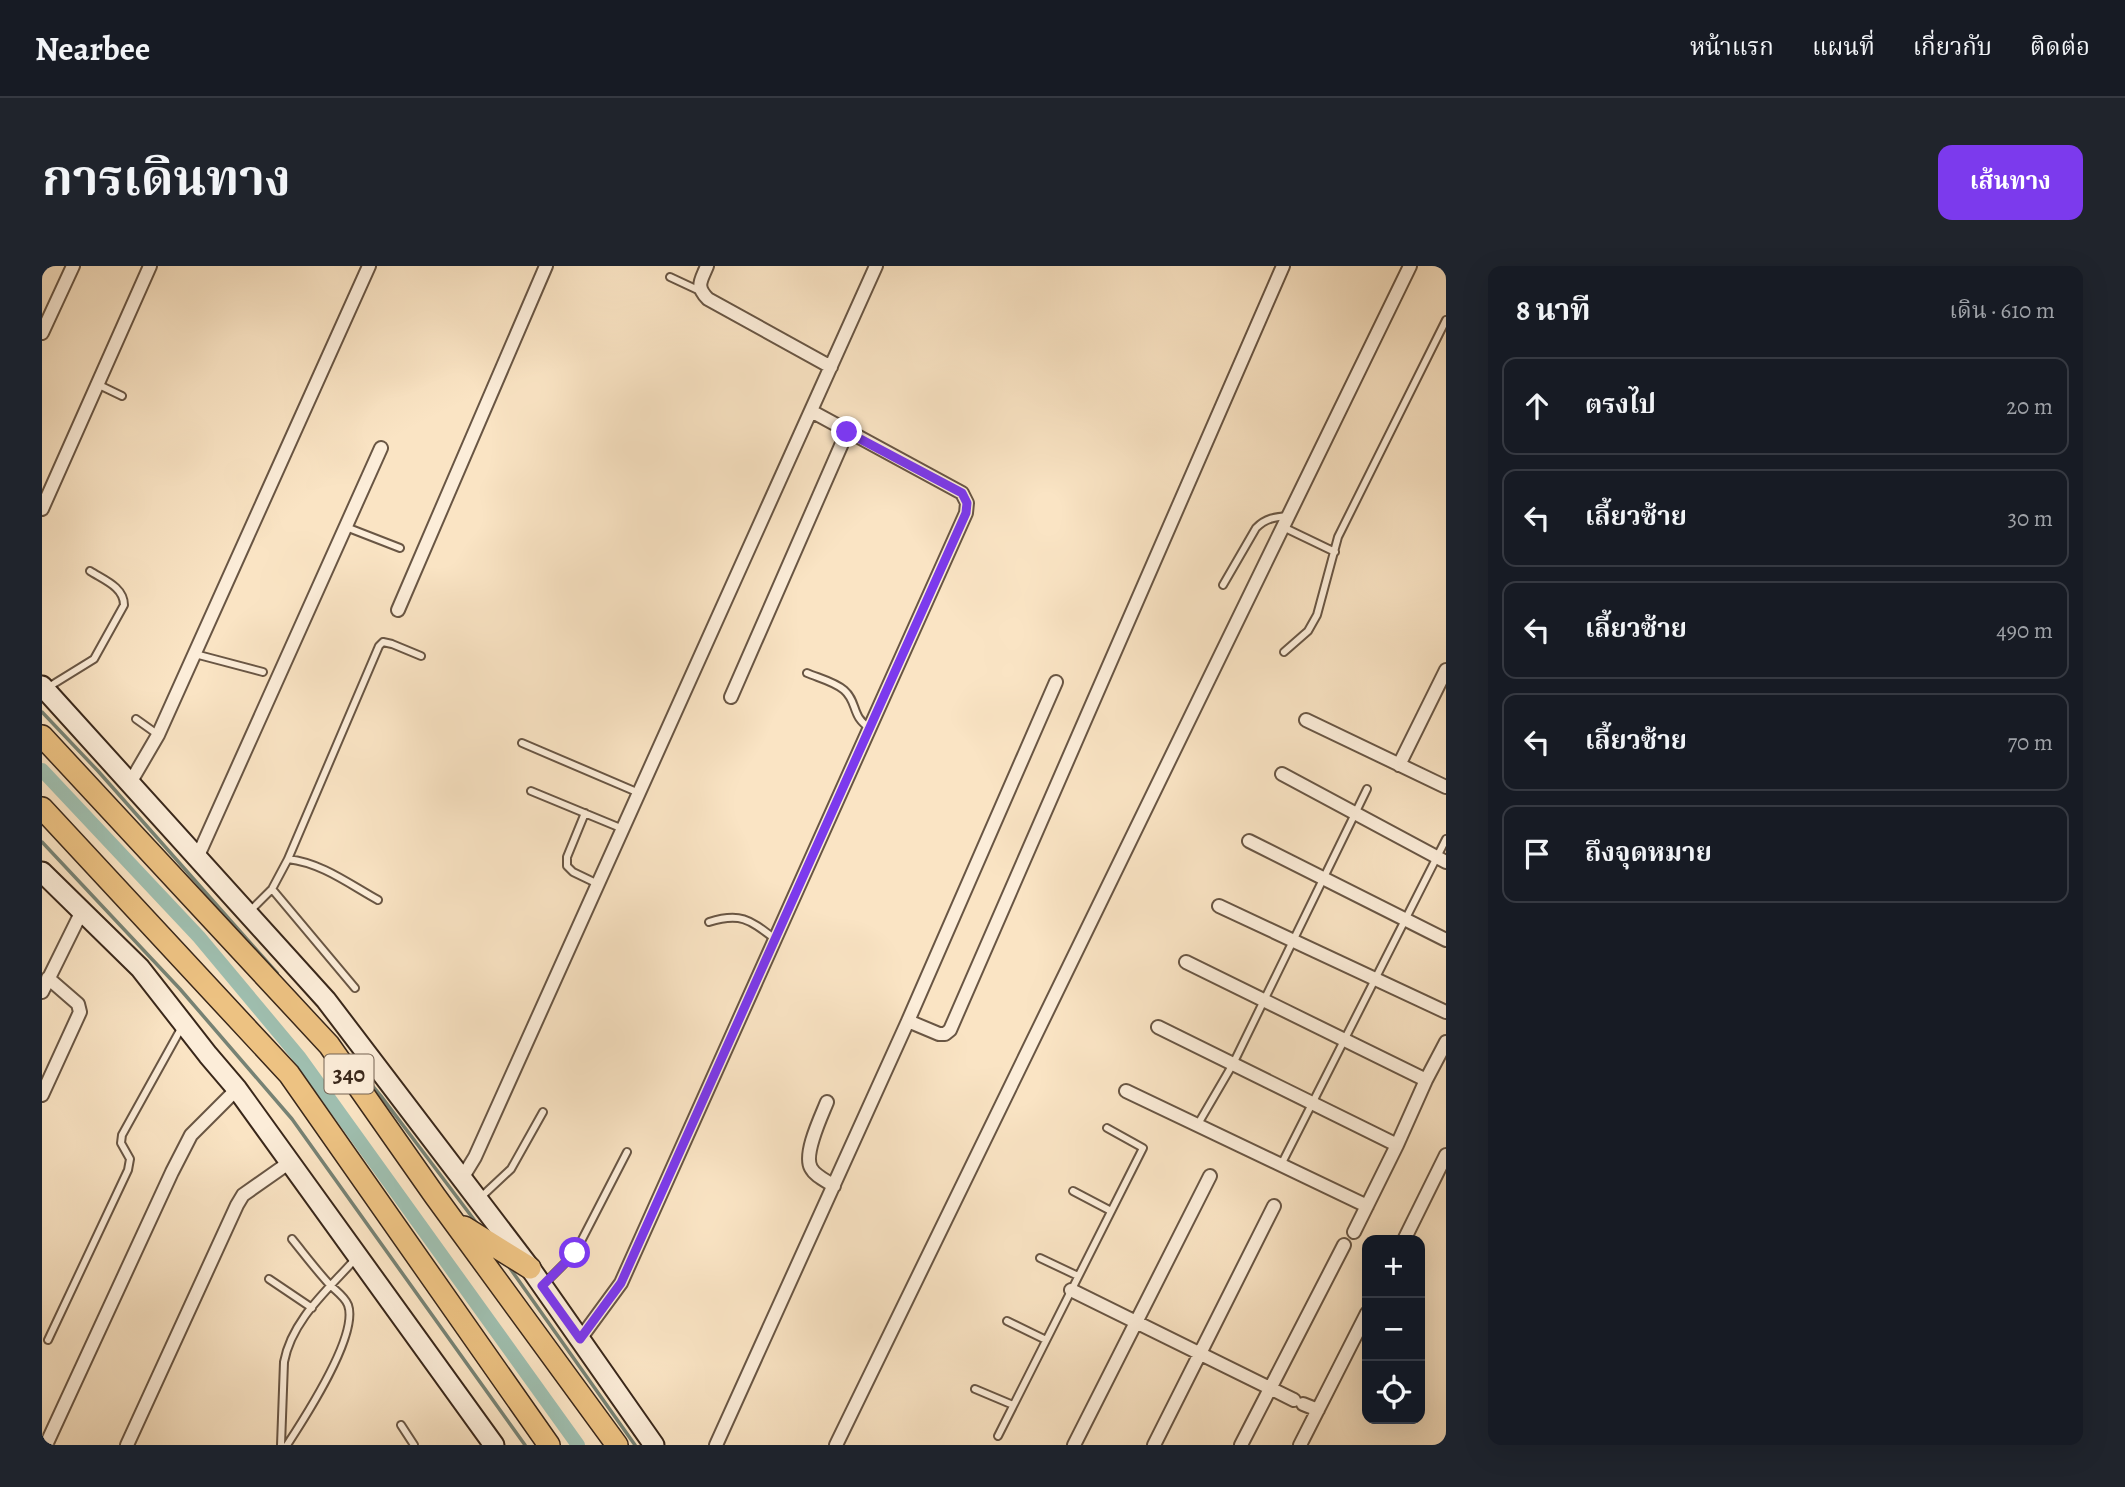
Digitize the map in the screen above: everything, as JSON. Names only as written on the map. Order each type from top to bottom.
[{"type":"highway","name":"340","points":[[42,736],[329,1045],[435,1196],[617,1445]]},
{"type":"highway","name":"340","points":[[42,808],[289,1074],[550,1445]]},
{"type":"highway","points":[[454,1220],[536,1277]]},
{"type":"main road","name":"340","points":[[44,688],[326,1000],[479,1199],[654,1445]]},
{"type":"main road","points":[[42,872],[140,968],[237,1089],[495,1445]]},
{"type":"street","points":[[42,333],[73,266]]},
{"type":"street","points":[[42,509],[150,266]]},
{"type":"street","points":[[130,783],[158,735],[369,266]]},
{"type":"street","points":[[398,610],[546,266]]},
{"type":"street","points":[[707,266],[699,286],[708,299],[831,367]]},
{"type":"street","points":[[464,1175],[475,1157],[876,266]]},
{"type":"street","points":[[908,1021],[939,1034],[950,1030],[1283,266]]},
{"type":"street","points":[[836,1445],[1409,266]]},
{"type":"street","points":[[580,1339],[621,1283],[966,513],[967,503],[962,493],[811,411]]},
{"type":"street","points":[[731,697],[847,432]]},
{"type":"street","points":[[197,858],[381,448]]},
{"type":"street","points":[[1399,765],[1446,670]]},
{"type":"street","points":[[716,1445],[908,1021],[1056,682]]},
{"type":"street","points":[[1306,720],[1446,787]]},
{"type":"street","points":[[1282,774],[1442,860]]},
{"type":"street","points":[[1249,841],[1446,940]]},
{"type":"street","points":[[1219,906],[1446,1012]]},
{"type":"street","points":[[42,1096],[80,1012],[78,1004],[44,988],[82,911]]},
{"type":"street","points":[[1186,962],[1426,1080]]},
{"type":"street","points":[[1158,1027],[1397,1145]]},
{"type":"street","points":[[1354,1232],[1426,1080],[1443,1053]]},
{"type":"street","points":[[46,1445],[191,1135],[237,1089]]},
{"type":"street","points":[[1126,1091],[1367,1206]]},
{"type":"street","points":[[827,1102],[811,1146],[809,1160],[815,1173],[834,1186]]},
{"type":"street","points":[[1406,1235],[1446,1155]]},
{"type":"street","points":[[127,1445],[237,1205],[243,1195],[290,1162]]},
{"type":"street","points":[[1074,1445],[1210,1176]]},
{"type":"street","points":[[1154,1445],[1274,1206]]},
{"type":"street","points":[[1241,1445],[1344,1245]]},
{"type":"street","points":[[1071,1290],[1318,1410]]},
{"type":"street","points":[[1300,1445],[1362,1323]]},
{"type":"lane","points":[[670,277],[700,291]]},
{"type":"lane","points":[[1284,652],[1308,631],[1317,615],[1338,537],[1446,320]]},
{"type":"lane","points":[[97,384],[122,396]]},
{"type":"lane","points":[[1223,585],[1256,528],[1274,517],[1286,521],[1335,552]]},
{"type":"lane","points":[[346,527],[400,548]]},
{"type":"lane","points":[[44,688],[94,659],[124,605],[124,597],[119,590],[90,571]]},
{"type":"lane","points":[[248,914],[272,889],[288,859],[379,646],[383,642],[392,644],[421,656]]},
{"type":"lane","points":[[195,654],[263,672]]},
{"type":"lane","points":[[807,673],[846,692],[857,718],[870,728]]},
{"type":"lane","points":[[136,719],[158,735]]},
{"type":"lane","points":[[522,743],[639,793]]},
{"type":"lane","points":[[1197,1125],[1233,1064],[1265,1001],[1367,789]]},
{"type":"lane","points":[[531,791],[623,829]]},
{"type":"lane","points":[[585,813],[567,857],[567,866],[573,872],[598,884]]},
{"type":"lane","points":[[1281,1166],[1404,919],[1442,860],[1446,839]]},
{"type":"lane","points":[[288,859],[321,867],[378,900]]},
{"type":"lane","points":[[272,889],[355,988]]},
{"type":"lane","points":[[709,922],[725,917],[738,917],[752,922],[775,939]]},
{"type":"lane","points":[[47,1340],[128,1170],[130,1159],[121,1143],[122,1135],[184,1023]]},
{"type":"lane","points":[[479,1199],[511,1169],[543,1112]]},
{"type":"lane","points":[[998,1436],[1143,1148],[1107,1128]]},
{"type":"lane","points":[[536,1277],[575,1253],[627,1152]]},
{"type":"lane","points":[[1073,1191],[1111,1211]]},
{"type":"lane","points":[[287,1445],[318,1398],[330,1373],[346,1331],[349,1307],[292,1240]]},
{"type":"lane","points":[[281,1445],[286,1349],[312,1308],[358,1256]]},
{"type":"lane","points":[[1040,1258],[1078,1276]]},
{"type":"lane","points":[[269,1279],[312,1308]]},
{"type":"lane","points":[[1007,1321],[1046,1340]]},
{"type":"lane","points":[[975,1389],[1013,1405]]},
{"type":"lane","points":[[401,1425],[414,1445]]},
{"type":"waterway","points":[[42,712],[98,771],[277,973]]},
{"type":"waterway","points":[[42,770],[199,937],[300,1058],[578,1445]]},
{"type":"waterway","points":[[42,842],[180,989],[292,1119],[525,1445]]},
{"type":"waterway","points":[[357,1067],[478,1225]]},
{"type":"waterway","points":[[507,1264],[635,1445]]},
{"type":"route","points":[[575,1253],[542,1286],[580,1339],[621,1283],[966,513],[967,503],[962,493],[847,432]]}]
